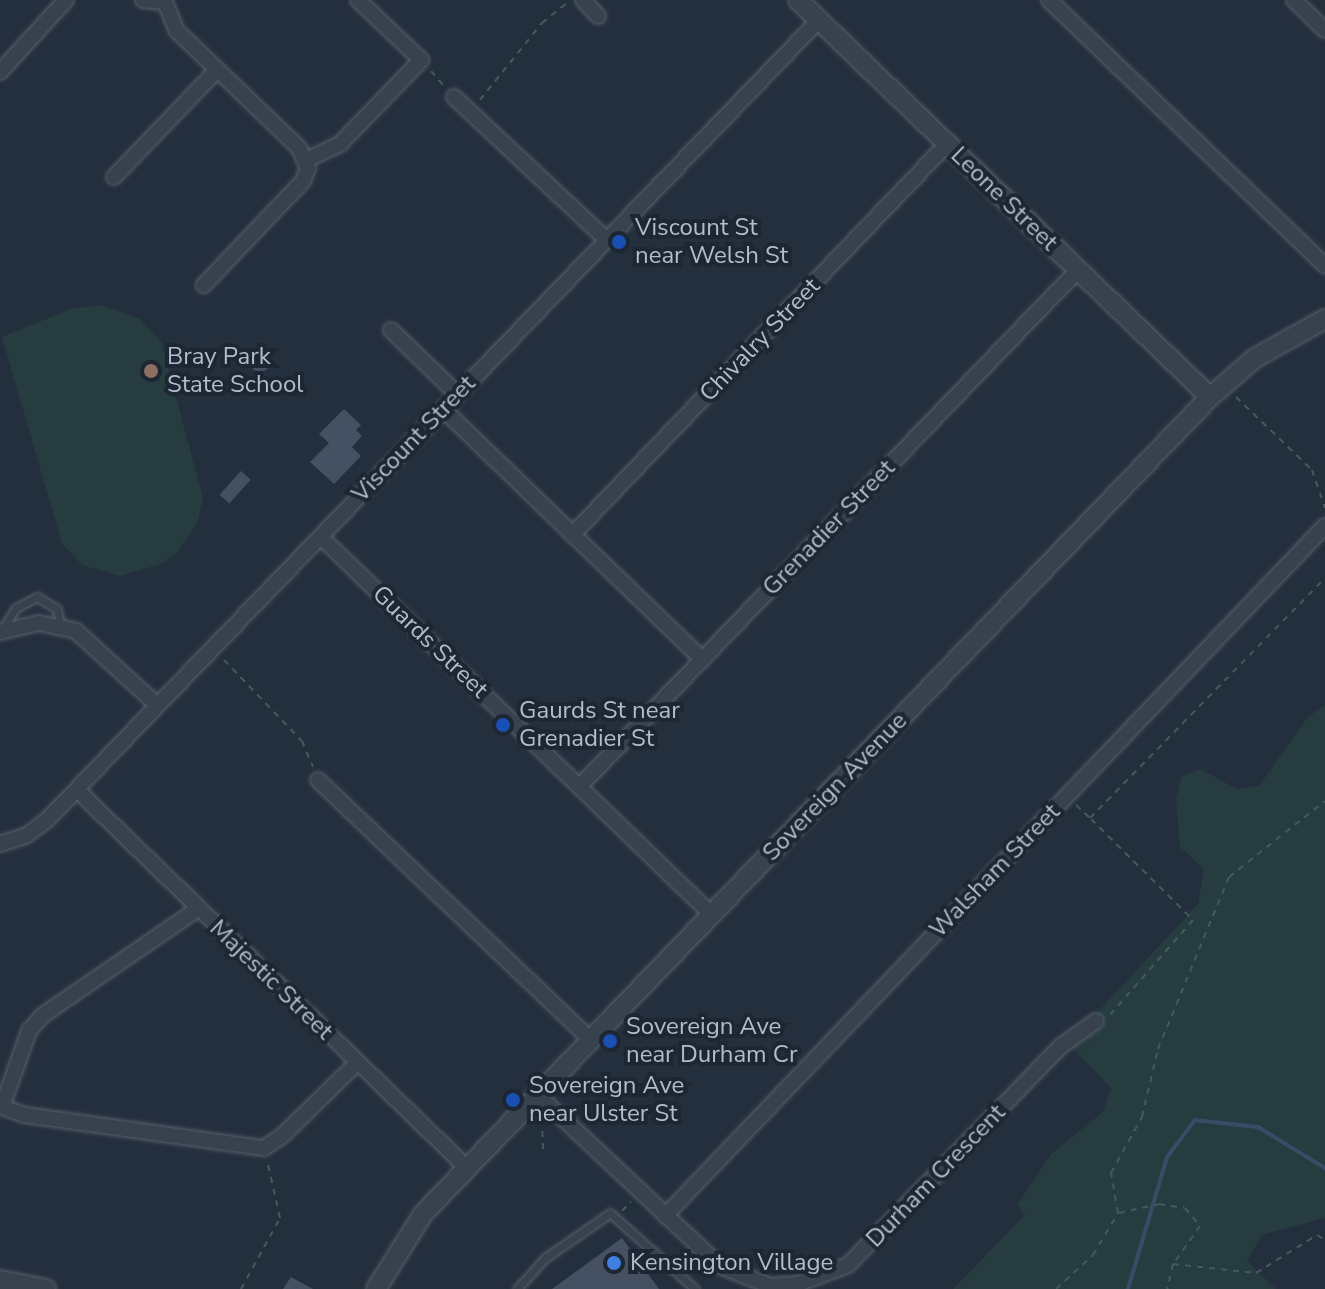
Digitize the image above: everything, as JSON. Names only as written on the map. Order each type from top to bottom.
[{"type":"street","points":[[0,72],[66,0]]},
{"type":"street","points":[[143,0],[168,1],[177,31],[306,160]]},
{"type":"street","points":[[306,160],[340,144],[421,60],[358,0]]},
{"type":"street","points":[[583,0],[598,16]]},
{"type":"street","name":"Leone Street","points":[[798,0],[1210,397]]},
{"type":"street","points":[[1049,0],[1325,266]]},
{"type":"street","points":[[1294,0],[1325,30]]},
{"type":"street","name":"Viscount Street","points":[[0,844],[39,828],[77,790],[819,20]]},
{"type":"street","points":[[114,177],[217,70]]},
{"type":"street","points":[[454,97],[606,239]]},
{"type":"street","name":"Chivalry Street","points":[[572,535],[947,144]]},
{"type":"street","points":[[204,285],[303,181],[306,160]]},
{"type":"street","name":"Grenadier Street","points":[[580,786],[1078,270]]},
{"type":"street","name":"Sovereign Avenue","points":[[376,1289],[423,1214],[1210,397],[1255,358],[1325,319]]},
{"type":"street","points":[[391,330],[457,394]]},
{"type":"street","points":[[443,409],[703,660]]},
{"type":"street","name":"Walsham Street","points":[[665,1216],[1325,526]]},
{"type":"street","name":"Guards Street","points":[[321,537],[712,915]]},
{"type":"street","points":[[1,631],[60,625],[90,641],[157,705]]},
{"type":"street","points":[[318,780],[591,1040]]},
{"type":"street","name":"Majestic Street","points":[[77,790],[467,1168]]},
{"type":"street","points":[[198,909],[43,1015],[29,1031],[1,1107],[40,1117],[264,1148],[283,1135],[357,1063]]},
{"type":"street","name":"Durham Crescent","points":[[538,1095],[720,1266],[770,1286],[825,1277],[870,1245],[1061,1046],[1096,1021]]},
{"type":"street","points":[[0,1280],[46,1289]]},
{"type":"lane","points":[[1,631],[16,608],[37,597],[57,609],[60,625]]},
{"type":"lane","points":[[517,1289],[545,1258],[610,1213],[695,1289]]},
{"type":"path","points":[[470,110],[542,23],[570,0]]},
{"type":"path","points":[[421,60],[454,97]]},
{"type":"path","points":[[1236,396],[1312,470],[1325,508]]},
{"type":"path","points":[[1090,818],[1325,578]]},
{"type":"path","points":[[213,667],[222,658],[302,741],[318,780]]},
{"type":"path","points":[[1056,1289],[1093,1255],[1118,1213],[1111,1173],[1142,1117],[1158,1049],[1229,877],[1325,801]]},
{"type":"path","points":[[1076,805],[1193,920],[1132,995],[1112,1015],[1096,1021]]},
{"type":"path","points":[[542,1119],[543,1151]]},
{"type":"path","points":[[241,1289],[280,1218],[264,1148]]},
{"type":"path","points":[[615,1217],[639,1192]]},
{"type":"path","points":[[1118,1213],[1159,1204],[1185,1208],[1200,1226],[1173,1264],[1167,1289]]},
{"type":"path","points":[[1173,1264],[1256,1273],[1317,1235],[1325,1240]]},
{"type":"green space","points":[[101,305],[139,318],[161,341],[203,498],[197,524],[176,553],[161,564],[120,576],[82,565],[62,544],[2,337],[71,309]]},
{"type":"green space","points":[[1325,705],[1325,1218],[1262,1235],[1247,1261],[1276,1289],[953,1289],[1025,1215],[1017,1205],[1051,1154],[1103,1112],[1111,1088],[1068,1044],[1198,904],[1204,869],[1180,847],[1176,799],[1181,777],[1200,769],[1237,789],[1259,786],[1308,717]]},
{"type":"building","points":[[261,358],[269,367],[259,376],[251,367]]},
{"type":"building","points":[[344,409],[361,425],[356,430],[362,436],[352,447],[361,456],[334,484],[310,462],[329,443],[319,434]]},
{"type":"building","points":[[241,471],[251,480],[229,503],[220,495]]},
{"type":"building","name":"Kensington Village","points":[[622,1238],[659,1289],[552,1289]]},
{"type":"building","points":[[291,1277],[313,1289],[283,1289]]},
{"type":"waterway","points":[[1128,1289],[1167,1157],[1195,1120],[1258,1127],[1325,1168]]},
{"type":"place","name":"Viscount St near Welsh St","points":[[619,242]]},
{"type":"place","name":"Bray Park State School","points":[[151,371]]},
{"type":"place","name":"Gaurds St near Grenadier St","points":[[503,725]]},
{"type":"place","name":"Sovereign Ave near Durham Cr","points":[[610,1041]]},
{"type":"place","name":"Sovereign Ave near Ulster St","points":[[513,1100]]},
{"type":"place","name":"Kensington Village","points":[[614,1263]]}]
